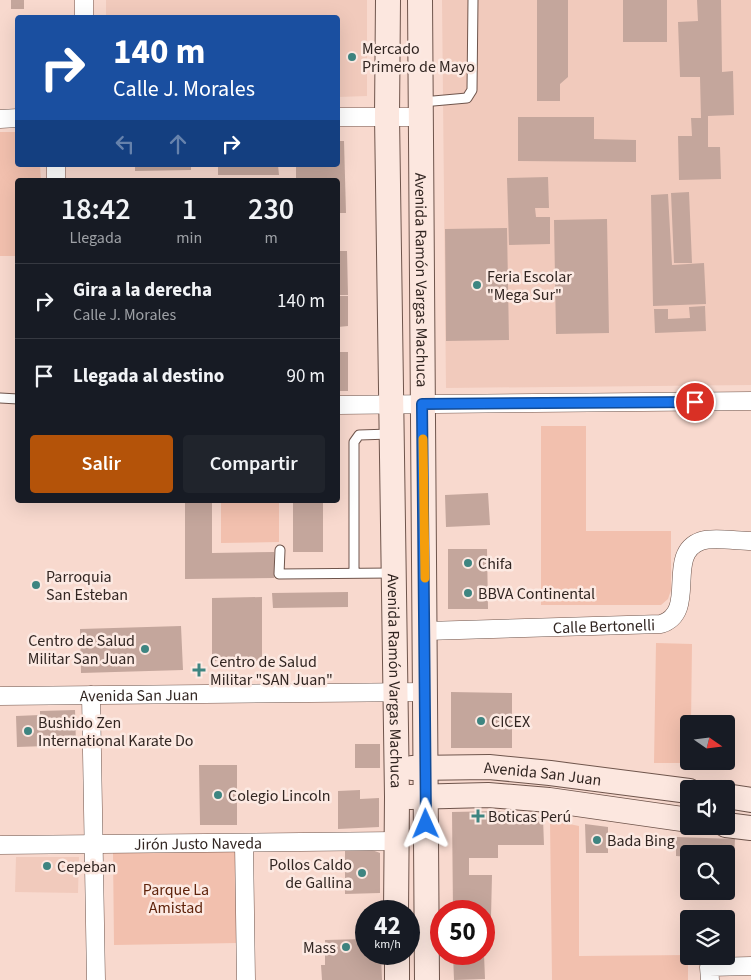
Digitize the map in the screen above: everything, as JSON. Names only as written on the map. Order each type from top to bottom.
[{"type":"main road","name":"Avenida Ramón Vargas Machuca","points":[[388,0],[387,116],[392,573],[397,797],[396,900]]},
{"type":"main road","name":"Avenida Ramón Vargas Machuca","points":[[420,0],[427,980]]},
{"type":"main road","name":"Avenida San Juan","points":[[396,768],[488,767],[680,790]]},
{"type":"main road","name":"Avenida San Juan","points":[[397,797],[488,795],[549,800],[680,819]]},
{"type":"main road","points":[[735,797],[751,800]]},
{"type":"main road","points":[[735,826],[751,828]]},
{"type":"main road","points":[[397,965],[397,980]]},
{"type":"street","points":[[84,0],[84,15]]},
{"type":"street","points":[[340,117],[387,116],[420,110]]},
{"type":"street","points":[[0,118],[15,118]]},
{"type":"street","points":[[340,405],[751,401]]},
{"type":"street","name":"Calle Bertonelli","points":[[426,631],[661,624],[671,621],[677,613],[682,563],[690,547],[702,540],[751,541]]},
{"type":"street","name":"Avenida San Juan","points":[[0,696],[426,692]]},
{"type":"street","points":[[91,695],[96,980]]},
{"type":"street","name":"Jirón Justo Naveda","points":[[0,845],[396,841]]},
{"type":"street","points":[[244,844],[246,980]]},
{"type":"street","points":[[710,973],[751,966]]},
{"type":"lane","points":[[420,110],[467,98],[472,90],[474,0]]},
{"type":"lane","points":[[0,398],[15,399]]},
{"type":"lane","points":[[354,573],[354,442],[360,435],[390,434]]},
{"type":"lane","points":[[280,550],[279,574],[392,573]]},
{"type":"shaded area","name":"Mercado Primero de Mayo","points":[[106,0],[367,0],[367,96],[340,97],[340,15],[106,15]]},
{"type":"shaded area","points":[[442,0],[751,0],[751,385],[446,388]]},
{"type":"shaded area","name":"Cepeban","points":[[16,857],[79,857],[78,893],[15,892]]},
{"type":"green space","points":[[0,132],[15,132],[15,167],[40,167],[41,178],[15,178],[15,256],[0,256]]},
{"type":"green space","points":[[541,426],[586,426],[586,531],[671,531],[671,590],[668,599],[661,605],[541,605]]},
{"type":"green space","points":[[221,503],[279,503],[279,542],[221,543]]},
{"type":"green space","points":[[656,643],[692,644],[691,715],[680,715],[680,763],[654,763]]},
{"type":"green space","points":[[550,820],[579,826],[579,956],[680,955],[680,965],[688,965],[688,980],[552,980]]},
{"type":"green space","name":"Parque La Amistad","points":[[237,850],[238,943],[114,945],[113,852]]},
{"type":"building","points":[[11,0],[24,0],[24,9],[11,9]]},
{"type":"building","points":[[537,0],[568,0],[568,77],[560,84],[560,101],[537,101]]},
{"type":"building","points":[[623,0],[667,0],[667,42],[623,42]]},
{"type":"building","points":[[697,0],[721,0],[722,72],[733,71],[734,115],[708,116],[708,147],[720,147],[721,179],[679,180],[678,136],[692,136],[691,118],[701,118],[700,77],[680,77],[678,22],[698,21]]},
{"type":"building","points":[[518,117],[594,117],[594,139],[636,140],[636,162],[518,161]]},
{"type":"building","points":[[340,141],[344,141],[346,213],[340,213],[340,178],[296,178],[296,167],[340,167]]},
{"type":"building","points":[[135,167],[191,167],[191,170],[135,171]]},
{"type":"building","points":[[218,167],[278,167],[279,175],[218,175]]},
{"type":"building","points":[[548,177],[549,208],[535,208],[536,217],[550,217],[550,244],[509,245],[507,178]]},
{"type":"building","points":[[689,192],[692,263],[674,263],[671,193]]},
{"type":"building","points":[[668,194],[672,265],[704,263],[706,304],[653,306],[651,195]]},
{"type":"building","points":[[607,219],[609,333],[556,334],[554,220]]},
{"type":"building","name":"Feria Escolar \"Mega Sur\"","points":[[507,228],[509,340],[446,341],[445,229]]},
{"type":"building","points":[[340,251],[347,251],[348,295],[340,295]]},
{"type":"building","points":[[340,296],[348,296],[348,326],[340,327]]},
{"type":"building","points":[[705,306],[706,331],[655,333],[654,309],[668,309],[668,319],[690,318],[689,307]]},
{"type":"building","points":[[340,352],[348,352],[348,391],[340,391]]},
{"type":"building","points":[[488,493],[490,525],[446,527],[445,495]]},
{"type":"building","points":[[185,503],[212,503],[212,553],[274,552],[274,578],[185,579]]},
{"type":"building","points":[[293,503],[323,503],[323,552],[293,552]]},
{"type":"building","points":[[448,549],[487,549],[488,609],[448,609]]},
{"type":"building","points":[[348,592],[348,607],[273,608],[272,593]]},
{"type":"building","points":[[262,597],[262,661],[212,661],[212,598]]},
{"type":"building","name":"Centro de Salud Militar San Juan","points":[[181,626],[183,670],[81,673],[80,629]]},
{"type":"building","name":"CICEX","points":[[451,692],[512,693],[512,748],[451,748]]},
{"type":"building","points":[[75,710],[76,745],[17,747],[16,716],[40,715],[40,711]]},
{"type":"building","points":[[355,744],[380,744],[380,768],[355,768]]},
{"type":"building","name":"Colegio Lincoln","points":[[199,765],[237,765],[237,825],[200,825]]},
{"type":"building","points":[[360,790],[360,799],[379,798],[379,827],[338,829],[338,791]]},
{"type":"building","points":[[498,811],[543,818],[544,845],[498,845],[498,858],[469,858],[469,875],[492,875],[491,900],[453,900],[452,812]]},
{"type":"building","name":"Bada Bing","points":[[585,824],[608,827],[608,853],[586,853]]},
{"type":"building","points":[[676,837],[735,839],[735,845],[680,845],[680,856],[676,856]]},
{"type":"building","name":"Pollos Caldo de Gallina","points":[[372,850],[380,853],[380,893],[345,894],[345,851]]},
{"type":"building","points":[[355,939],[355,965],[381,965],[382,980],[322,980],[321,965],[325,965],[325,940]]},
{"type":"building","points":[[453,965],[484,965],[485,979],[454,980]]},
{"type":"slow traffic","points":[[423,439],[425,578]]},
{"type":"place","name":"Mercado Primero de Mayo","points":[[352,57]]},
{"type":"place","name":"Feria Escolar \"Mega Sur\"","points":[[477,285]]},
{"type":"place","name":"Chifa","points":[[468,563]]},
{"type":"place","name":"Parroquia San Esteban","points":[[36,585]]},
{"type":"place","name":"BBVA Continental","points":[[468,593]]},
{"type":"place","name":"Centro de Salud Militar San Juan","points":[[145,649]]},
{"type":"place","name":"Centro de Salud Militar \"SAN Juan\"","points":[[199,670]]},
{"type":"place","name":"CICEX","points":[[481,721]]},
{"type":"place","name":"Bushido Zen International Karate Do","points":[[28,731]]},
{"type":"place","name":"Colegio Lincoln","points":[[218,795]]},
{"type":"place","name":"Boticas Perú","points":[[478,816]]},
{"type":"place","name":"Bada Bing","points":[[597,840]]},
{"type":"place","name":"Cepeban","points":[[47,866]]},
{"type":"place","name":"Pollos Caldo de Gallina","points":[[362,873]]},
{"type":"place","name":"Mass","points":[[346,947]]},
{"type":"route","points":[[426,824],[422,404],[695,402]]}]
